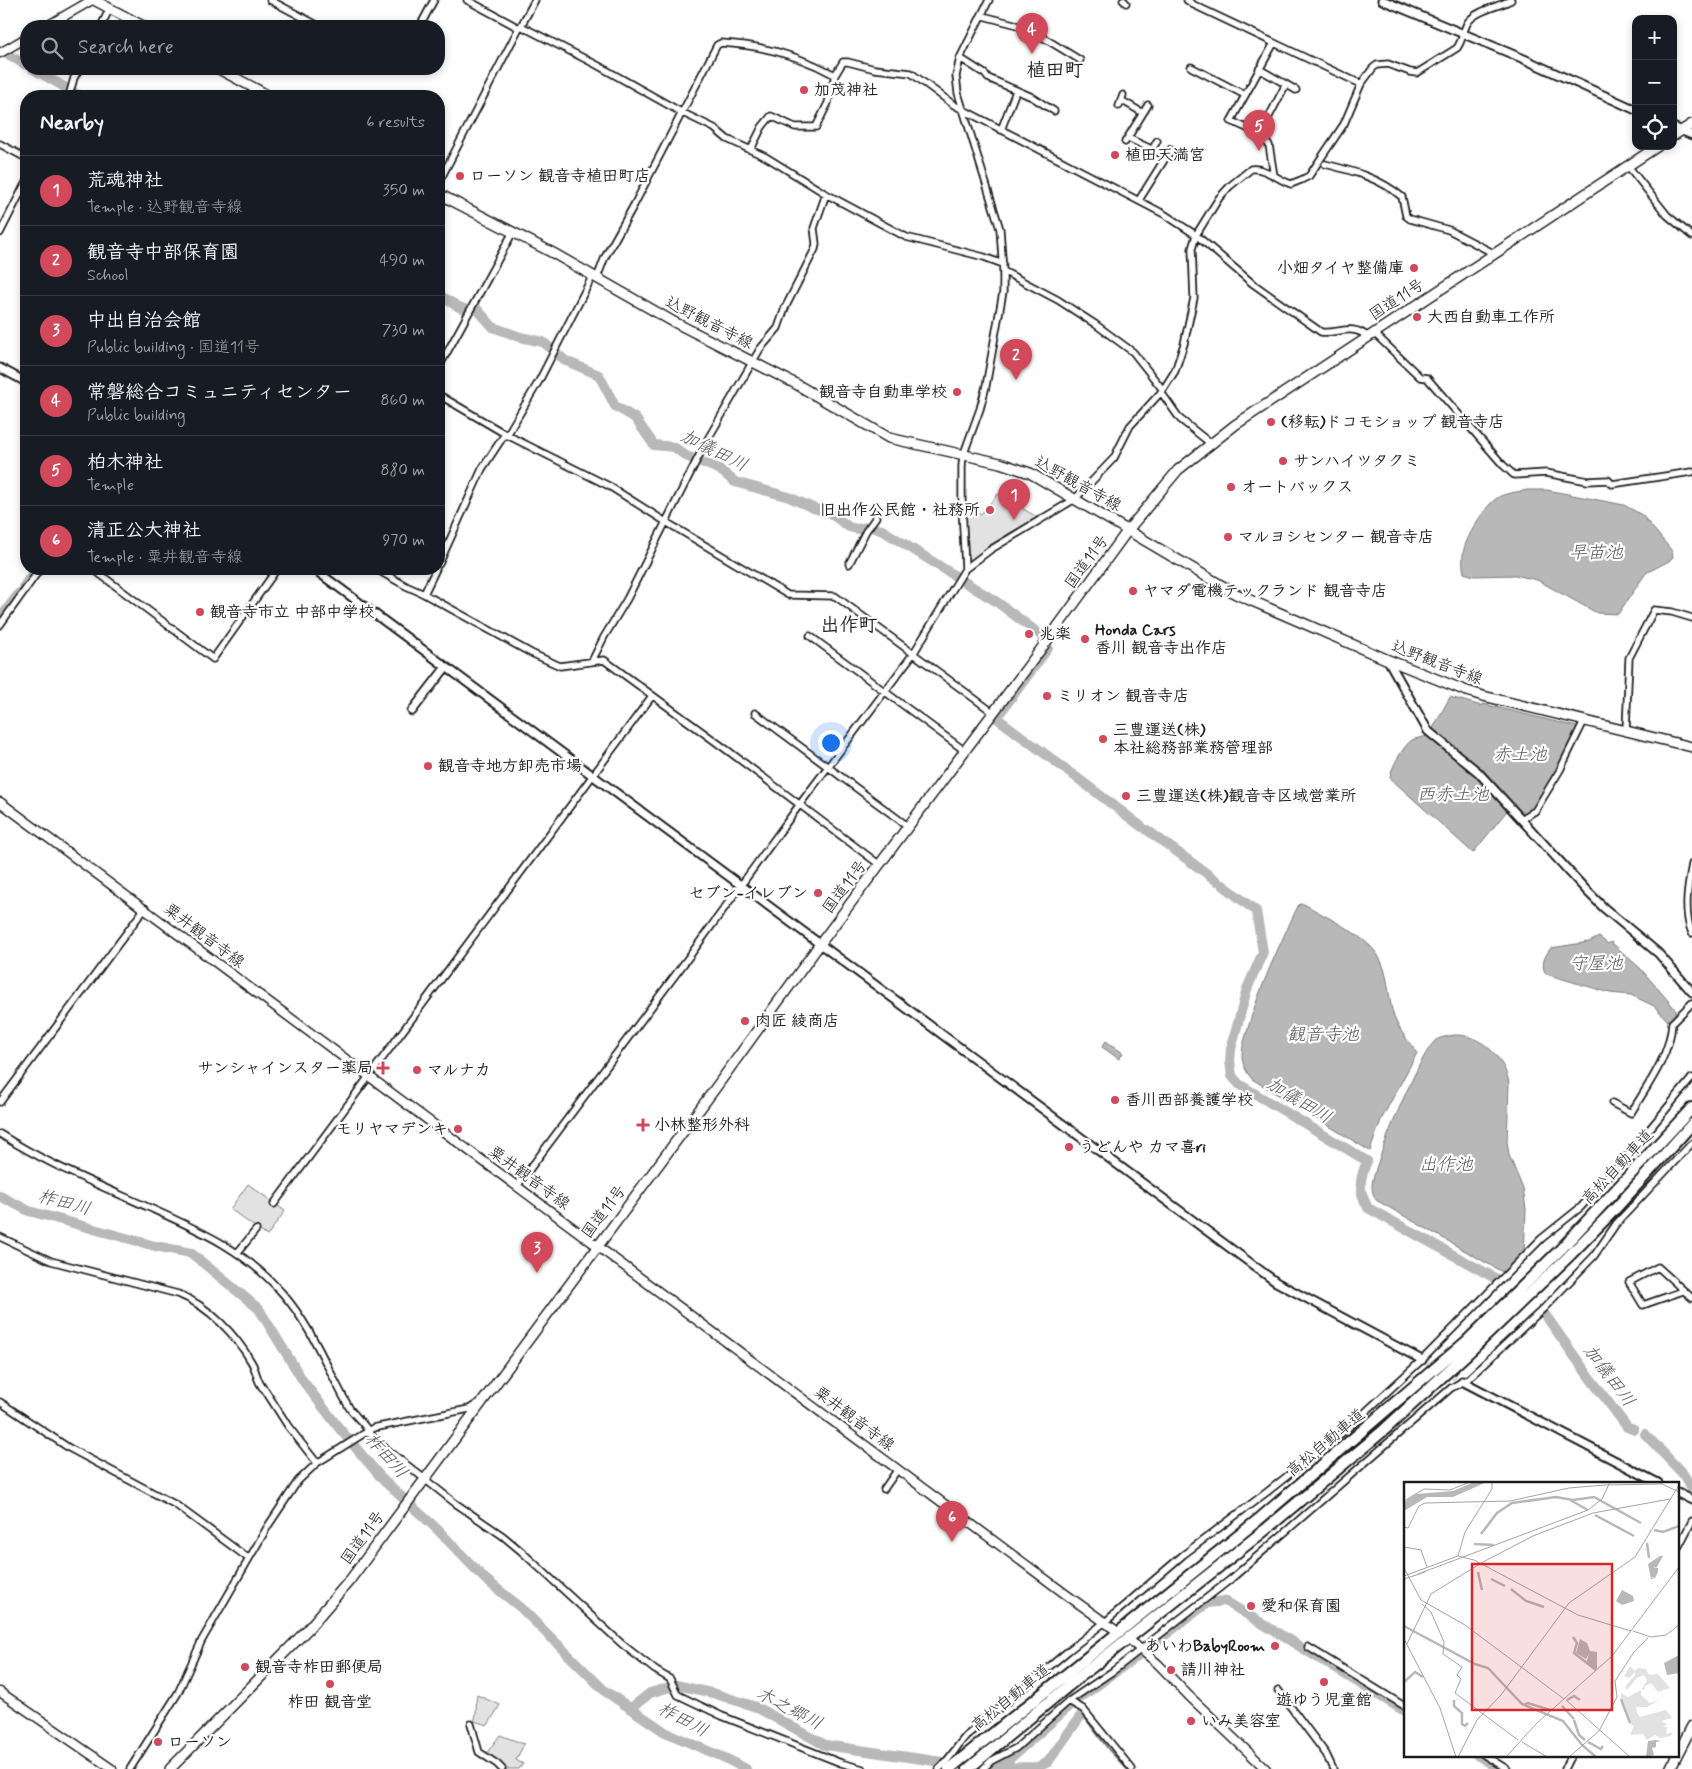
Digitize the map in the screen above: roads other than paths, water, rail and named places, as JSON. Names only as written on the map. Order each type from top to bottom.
[{"type":"highway","name":"高松自動車道","points":[[949,1769],[1258,1520],[1467,1341],[1561,1249],[1692,1108]]},
{"type":"highway","name":"高松自動車道","points":[[968,1769],[1068,1686],[1265,1530],[1384,1430],[1568,1257],[1616,1208],[1692,1124]]},
{"type":"main road","points":[[58,20],[93,0],[132,20]]},
{"type":"main road","points":[[0,53],[20,41]]},
{"type":"main road","points":[[230,75],[257,90]]},
{"type":"main road","points":[[1677,132],[1692,124]]},
{"type":"main road","name":"国道11号","points":[[170,1769],[329,1605],[485,1399],[1128,530],[1169,480],[1210,443],[1289,388],[1652,150]]},
{"type":"main road","name":"込野観音寺線","points":[[445,197],[513,232],[672,321],[796,384],[889,438],[1017,468],[1042,479],[1236,594],[1388,660],[1464,690],[1692,747]]},
{"type":"main road","name":"粟井観音寺線","points":[[0,802],[1114,1629]]},
{"type":"main road","points":[[1132,1643],[1141,1649],[1266,1769]]},
{"type":"main road","points":[[0,1692],[112,1769]]},
{"type":"main road","points":[[1680,1750],[1692,1726]]},
{"type":"main road","points":[[1670,1769],[1677,1756]]},
{"type":"street","points":[[270,0],[308,20]]},
{"type":"street","points":[[423,20],[434,0]]},
{"type":"street","points":[[467,0],[597,65],[681,112],[714,128],[727,139],[751,149],[826,194],[906,238],[984,257],[1003,264]]},
{"type":"street","points":[[445,171],[535,0]]},
{"type":"street","points":[[964,569],[961,482],[963,456],[986,386],[1003,292],[1003,264],[1000,229],[956,84],[960,58],[983,16],[989,0]]},
{"type":"street","points":[[1187,0],[1360,84]]},
{"type":"street","points":[[1382,0],[1524,59],[1632,108]]},
{"type":"street","points":[[518,1186],[913,654],[964,569],[990,550],[1075,499],[1114,458],[1130,426],[1162,391],[1175,371],[1184,344],[1194,298],[1192,249],[1196,235],[1230,186],[1247,171],[1254,168],[1291,184],[1308,176],[1344,124],[1360,84],[1372,68],[1377,65],[1388,64],[1417,73],[1457,48],[1468,24],[1475,16],[1511,0]]},
{"type":"street","points":[[104,20],[110,8]]},
{"type":"street","points":[[983,16],[1014,24],[1039,35],[1080,60]]},
{"type":"street","points":[[445,551],[482,469],[503,437],[507,435],[539,380],[662,152],[714,49],[721,43],[745,44],[805,60],[835,76]]},
{"type":"street","points":[[1260,134],[1231,121],[1274,43]]},
{"type":"street","points":[[960,58],[985,74],[988,78],[1032,97],[1054,111]]},
{"type":"street","points":[[751,149],[770,116],[795,127],[816,127],[828,103],[835,76],[843,62],[875,69],[911,73],[954,106],[1164,214],[1196,235],[1252,283],[1321,332],[1354,329],[1371,335],[1420,377],[1427,378],[1503,465],[1514,475],[1546,473],[1588,481],[1608,480],[1612,484],[1692,472]]},
{"type":"street","points":[[1191,66],[1245,95]]},
{"type":"street","points":[[1259,69],[1296,90]]},
{"type":"street","points":[[71,90],[76,75]]},
{"type":"street","points":[[1274,176],[1268,145],[1259,139],[1286,84]]},
{"type":"street","points":[[1001,130],[1016,91]]},
{"type":"street","points":[[1121,100],[1143,114]]},
{"type":"street","points":[[1148,105],[1126,140],[1166,156]]},
{"type":"street","points":[[1677,132],[1692,135]]},
{"type":"street","points":[[1152,150],[1157,141]]},
{"type":"street","points":[[0,144],[20,155]]},
{"type":"street","points":[[1139,200],[1171,149]]},
{"type":"street","points":[[1325,164],[1354,171],[1378,181],[1402,197],[1406,216],[1410,219],[1448,230],[1495,254]]},
{"type":"street","points":[[1628,166],[1667,215],[1692,236]]},
{"type":"street","points":[[0,232],[20,194]]},
{"type":"street","points":[[592,661],[627,599],[704,444],[760,349],[778,328],[785,308],[815,249],[814,228],[826,194]]},
{"type":"street","points":[[445,356],[513,232]]},
{"type":"street","points":[[1003,271],[1058,300],[1133,352],[1180,419],[1210,443]]},
{"type":"street","points":[[0,368],[20,379]]},
{"type":"street","points":[[445,399],[507,435],[609,486],[788,595],[835,596],[994,713]]},
{"type":"street","points":[[849,564],[866,531],[876,518]]},
{"type":"street","points":[[0,624],[36,575]]},
{"type":"street","points":[[101,575],[213,658],[274,575]]},
{"type":"street","points":[[325,575],[1276,1282],[1422,1360]]},
{"type":"street","points":[[387,575],[530,653],[560,666],[604,660],[880,865]]},
{"type":"street","points":[[424,594],[433,575]]},
{"type":"street","points":[[1626,731],[1629,658],[1654,610],[1672,612],[1692,618]]},
{"type":"street","points":[[810,636],[965,751]]},
{"type":"street","points":[[1388,660],[1428,731],[1478,772],[1586,890],[1604,908],[1658,953],[1692,992]]},
{"type":"street","points":[[412,711],[446,667]]},
{"type":"street","points":[[274,1204],[652,696]]},
{"type":"street","points":[[755,713],[909,827]]},
{"type":"street","points":[[1521,819],[1535,812],[1560,770],[1584,721]]},
{"type":"street","points":[[1692,864],[1687,910],[1688,922],[1692,933]]},
{"type":"street","points":[[0,1102],[145,908]]},
{"type":"street","points":[[1612,1103],[1631,1113],[1657,1070],[1671,1038],[1672,1023],[1692,1003]]},
{"type":"street","points":[[939,1769],[950,1759],[966,1736],[1183,1555],[1348,1428],[1422,1360],[1541,1239],[1581,1207],[1628,1155],[1692,1078]]},
{"type":"street","points":[[0,1134],[54,1165],[205,1233],[238,1252],[284,1294],[294,1308],[350,1409],[369,1430],[374,1440],[455,1503],[509,1541],[544,1570],[622,1644],[655,1670],[670,1679],[678,1694],[722,1716],[841,1763],[863,1769]]},
{"type":"street","points":[[983,1769],[991,1761],[1016,1748],[1069,1701],[1141,1649],[1231,1578],[1451,1388],[1469,1378],[1544,1308],[1594,1256],[1616,1224],[1692,1143]]},
{"type":"street","points":[[1628,1155],[1635,1158]]},
{"type":"street","points":[[238,1252],[256,1230]]},
{"type":"street","points":[[0,1237],[51,1261],[178,1294],[197,1304],[220,1322],[236,1340],[252,1363],[260,1386],[266,1390],[288,1426],[317,1462]]},
{"type":"street","points":[[1684,1291],[1643,1305],[1629,1282],[1658,1267],[1692,1298]]},
{"type":"street","points":[[1462,1381],[1656,1482]]},
{"type":"street","points":[[130,1769],[178,1693],[202,1640],[248,1558],[291,1489],[317,1462],[373,1428],[469,1409],[485,1399]]},
{"type":"street","points":[[0,1402],[69,1448],[176,1505],[248,1558]]},
{"type":"street","points":[[884,1488],[898,1469]]},
{"type":"street","points":[[1680,1494],[1692,1500]]},
{"type":"street","points":[[1680,1544],[1692,1521]]},
{"type":"street","points":[[1308,1647],[1404,1707]]},
{"type":"street","points":[[1278,1690],[1326,1754],[1334,1769]]},
{"type":"street","points":[[1069,1701],[1083,1709],[1132,1769]]},
{"type":"street","points":[[471,1724],[479,1752],[502,1769]]},
{"type":"street","points":[[1486,1756],[1507,1769]]},
{"type":"street","points":[[1564,1769],[1570,1756]]},
{"type":"water","name":"早苗池","points":[[1527,490],[1547,490],[1624,505],[1642,515],[1672,551],[1673,557],[1646,573],[1618,614],[1597,613],[1537,580],[1515,575],[1474,576],[1464,573],[1463,558],[1465,547],[1471,532],[1483,512],[1500,496]]},
{"type":"water","name":"赤土池","points":[[1450,697],[1577,727],[1559,767],[1533,809],[1522,816],[1432,730]]},
{"type":"water","name":"西赤土池","points":[[1428,736],[1478,777],[1507,809],[1473,853],[1390,778],[1395,763],[1409,743],[1414,739]]},
{"type":"water","name":"観音寺池","points":[[1300,904],[1304,904],[1354,933],[1377,954],[1384,969],[1394,1017],[1401,1031],[1417,1053],[1381,1120],[1370,1151],[1252,1079],[1244,1065],[1243,1045],[1258,997],[1277,951]]},
{"type":"water","name":"守屋池","points":[[1599,937],[1608,944],[1611,942],[1640,968],[1677,1011],[1669,1022],[1654,1006],[1631,995],[1610,993],[1546,974],[1544,971],[1544,960],[1551,948],[1589,942]]},
{"type":"water","name":"出作池","points":[[1454,1035],[1473,1038],[1490,1049],[1502,1064],[1509,1083],[1507,1142],[1509,1155],[1523,1189],[1526,1209],[1524,1254],[1504,1273],[1376,1200],[1372,1191],[1375,1173],[1389,1133],[1420,1065],[1436,1040]]},
{"type":"water","points":[[1106,1041],[1123,1053],[1119,1059],[1102,1047]]},
{"type":"waterway","name":"加儀田川","points":[[10,56],[20,62]]},
{"type":"waterway","name":"加儀田川","points":[[44,75],[68,89]]},
{"type":"waterway","name":"加儀田川","points":[[445,299],[467,310]]},
{"type":"waterway","name":"加儀田川","points":[[472,309],[477,309],[493,327],[520,337],[543,342],[566,361],[599,375],[615,406],[635,418],[654,445],[674,447],[686,456],[719,469],[735,482],[789,497],[813,508],[830,513],[849,527],[857,529],[868,527]]},
{"type":"waterway","name":"加儀田川","points":[[874,528],[882,530],[957,577]]},
{"type":"waterway","points":[[24,586],[32,575]]},
{"type":"waterway","name":"加儀田川","points":[[963,581],[997,602],[1042,636]]},
{"type":"waterway","points":[[0,619],[19,593]]},
{"type":"waterway","name":"加儀田川","points":[[1000,713],[1048,648]]},
{"type":"waterway","name":"加儀田川","points":[[997,718],[1068,771]]},
{"type":"waterway","name":"加儀田川","points":[[1072,774],[1142,827]]},
{"type":"waterway","name":"加儀田川","points":[[1147,830],[1217,881]]},
{"type":"waterway","name":"加儀田川","points":[[1223,885],[1256,911],[1263,952],[1247,989],[1231,1049],[1232,1076],[1239,1084],[1367,1161],[1362,1174],[1361,1190],[1368,1208],[1495,1278]]},
{"type":"waterway","name":"柞田川","points":[[0,1196],[29,1211],[155,1246],[191,1253],[259,1309],[303,1381],[339,1428],[384,1481],[436,1528],[485,1579],[520,1607],[605,1691],[665,1732],[746,1769]]},
{"type":"waterway","name":"加儀田川","points":[[1543,1313],[1627,1427],[1634,1430]]},
{"type":"waterway","name":"加儀田川","points":[[1645,1434],[1683,1474],[1692,1489]]},
{"type":"waterway","name":"木之郷川","points":[[1148,1648],[1207,1603],[1225,1601],[1304,1649]]},
{"type":"waterway","name":"木之郷川","points":[[1307,1651],[1404,1711]]},
{"type":"waterway","name":"木之郷川","points":[[1076,1701],[1140,1654]]},
{"type":"waterway","name":"木之郷川","points":[[630,1709],[650,1693],[677,1685],[716,1694],[756,1707],[825,1745],[942,1762]]},
{"type":"waterway","name":"木之郷川","points":[[999,1768],[1072,1704]]},
{"type":"waterway","points":[[1082,1714],[1109,1750],[1127,1769]]},
{"type":"waterway","name":"木之郷川","points":[[989,1768],[1038,1767],[1048,1762],[1082,1714]]},
{"type":"waterway","name":"木之郷川","points":[[1479,1756],[1500,1769]]},
{"type":"tunnel","points":[[1422,1360],[1462,1381]]},
{"type":"tunnel","points":[[1348,1428],[1384,1446]]},
{"type":"tunnel","points":[[1267,1492],[1307,1513]]},
{"type":"place","name":"常磐総合コミュニティセンター","points":[[1032,54]]},
{"type":"place","name":"加茂神社","points":[[804,90]]},
{"type":"place","name":"柏木神社","points":[[1259,151]]},
{"type":"place","name":"植田天満宮","points":[[1115,155]]},
{"type":"place","name":"ローソン 観音寺植田町店","points":[[460,176]]},
{"type":"place","name":"小畑タイヤ整備庫","points":[[1414,268]]},
{"type":"place","name":"大西自動車工作所","points":[[1417,317]]},
{"type":"place","name":"観音寺中部保育園","points":[[1016,380]]},
{"type":"place","name":"観音寺自動車学校","points":[[957,392]]},
{"type":"place","name":"(移転)ドコモショップ 観音寺店","points":[[1271,422]]},
{"type":"place","name":"サンハイツタクミ","points":[[1283,461]]},
{"type":"place","name":"オートバックス","points":[[1231,487]]},
{"type":"place","name":"旧出作公民館・社務所","points":[[990,510]]},
{"type":"place","name":"荒魂神社","points":[[1014,520]]},
{"type":"place","name":"マルヨシセンター 観音寺店","points":[[1228,537]]},
{"type":"place","name":"ヤマダ電機テックランド 観音寺店","points":[[1133,591]]},
{"type":"place","name":"観音寺市立 中部中学校","points":[[200,612]]},
{"type":"place","name":"兆楽","points":[[1029,634]]},
{"type":"place","name":"Honda Cars 香川 観音寺出作店","points":[[1085,639]]},
{"type":"place","name":"ミリオン 観音寺店","points":[[1047,696]]},
{"type":"place","name":"三豊運送(株) 本社総務部業務管理部","points":[[1103,739]]},
{"type":"place","name":"観音寺地方卸売市場","points":[[428,766]]},
{"type":"place","name":"三豊運送(株)観音寺区域営業所","points":[[1126,796]]},
{"type":"place","name":"セブン-イレブン","points":[[818,893]]},
{"type":"place","name":"肉匠 綾商店","points":[[745,1021]]},
{"type":"place","name":"サンシャインスター薬局","points":[[383,1068]]},
{"type":"place","name":"マルナカ","points":[[417,1070]]},
{"type":"place","name":"香川西部養護学校","points":[[1115,1100]]},
{"type":"place","name":"小林整形外科","points":[[643,1125]]},
{"type":"place","name":"モリヤマデンキ","points":[[458,1129]]},
{"type":"place","name":"うどんや カマ喜ri","points":[[1069,1147]]},
{"type":"place","name":"中出自治会館","points":[[537,1273]]},
{"type":"place","name":"清正公大神社","points":[[952,1542]]},
{"type":"place","name":"愛和保育園","points":[[1251,1606]]},
{"type":"place","name":"あいわBabyRoom","points":[[1275,1646]]},
{"type":"place","name":"観音寺柞田郵便局","points":[[245,1667]]},
{"type":"place","name":"請川神社","points":[[1171,1670]]},
{"type":"place","name":"遊ゆう児童館","points":[[1324,1682]]},
{"type":"place","name":"柞田 観音堂","points":[[330,1684]]},
{"type":"place","name":"いみ美容室","points":[[1191,1721]]},
{"type":"place","name":"ローソン","points":[[158,1742]]},
{"type":"district","name":"植田町","points":[[1055,70]]},
{"type":"district","name":"出作町","points":[[849,625]]}]
